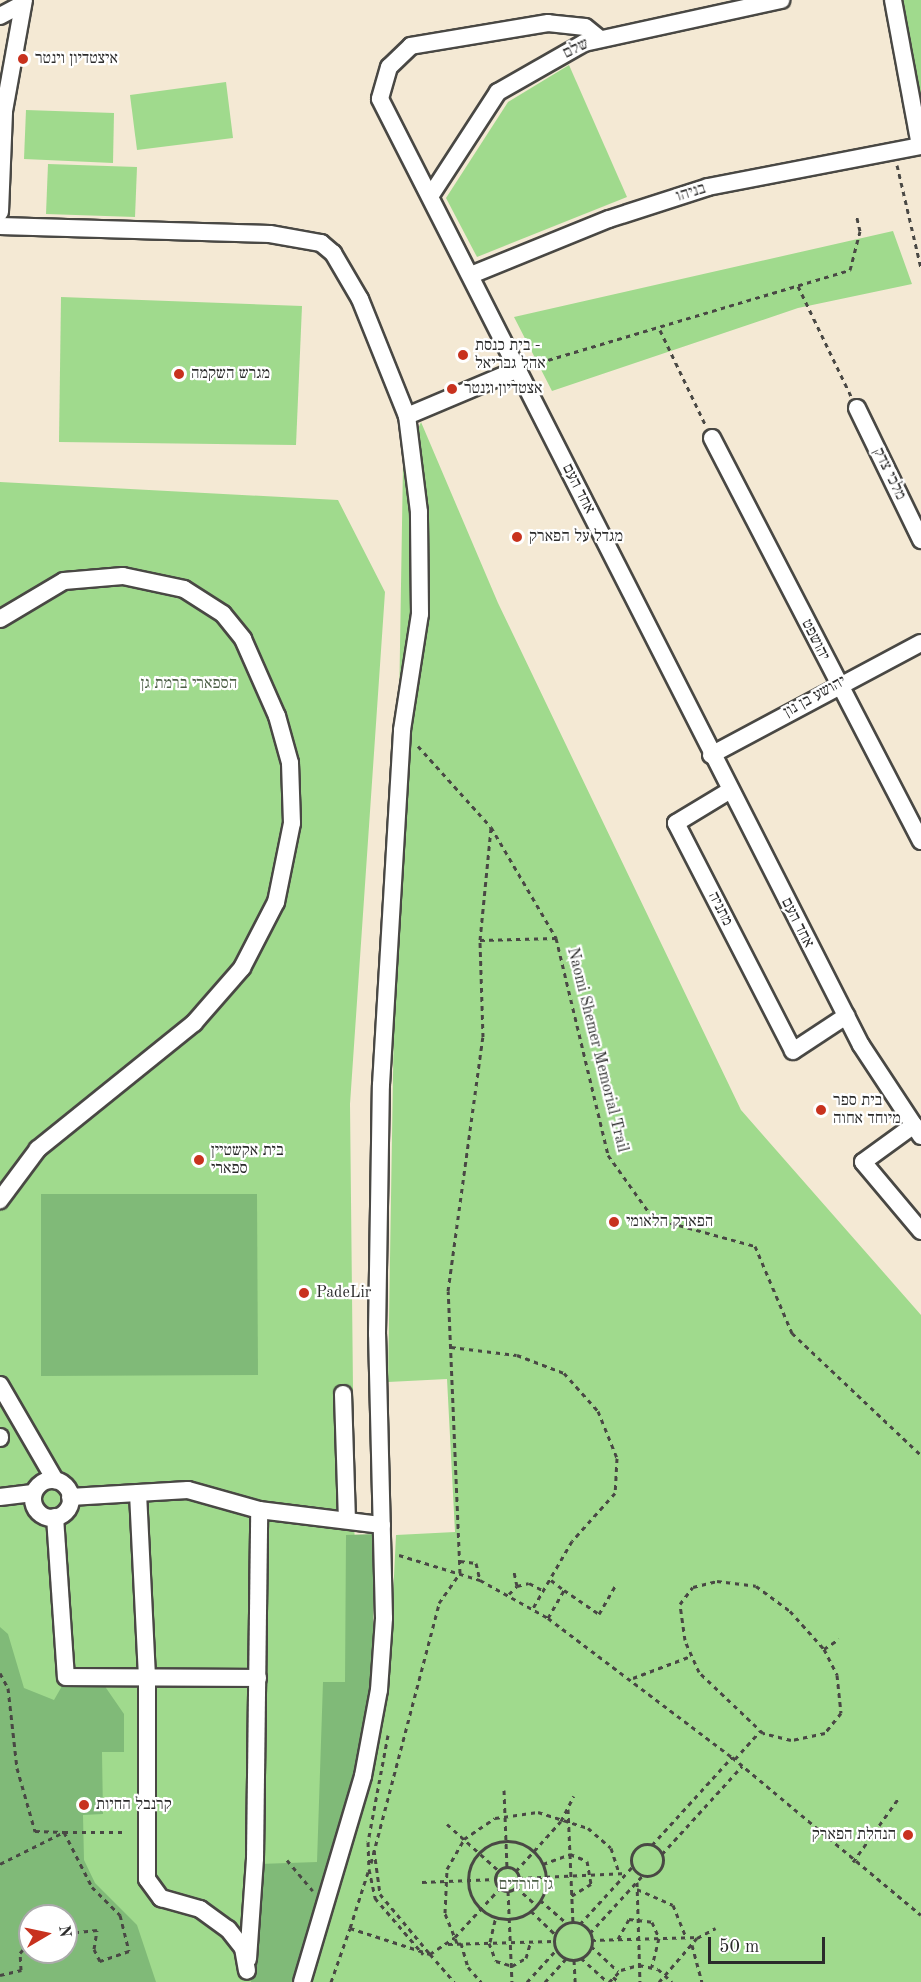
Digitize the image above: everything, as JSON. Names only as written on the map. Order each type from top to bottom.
[{"type":"street","name":"שלם","points":[[431,195],[498,92],[584,43],[781,0]]},
{"type":"street","points":[[893,0],[920,146]]},
{"type":"street","points":[[0,16],[23,2]]},
{"type":"street","points":[[0,212],[7,38],[23,2]]},
{"type":"street","name":"אחד העם","points":[[600,39],[585,27],[548,23],[411,46],[389,67],[380,99],[431,195],[729,791],[846,1016],[917,1130]]},
{"type":"street","name":"בניהו","points":[[471,275],[609,219],[708,187],[831,160],[920,146]]},
{"type":"street","points":[[0,226],[270,234],[321,243],[333,253],[360,299],[407,416],[419,512],[420,614],[402,730],[381,1097],[376,1334],[382,1525],[379,1690],[363,1776],[302,1982]]},
{"type":"street","points":[[407,416],[518,369]]},
{"type":"street","name":"מלכי צדק","points":[[857,408],[921,540]]},
{"type":"street","name":"יהושפט","points":[[712,438],[837,684],[921,841]]},
{"type":"street","points":[[0,619],[64,581],[123,576],[184,589],[223,614],[243,639],[277,716],[290,763],[292,823],[276,902],[243,968],[195,1023],[38,1149],[0,1200]]},
{"type":"street","name":"יהושע בן נון","points":[[711,755],[837,684],[921,643]]},
{"type":"street","name":"מתניה","points":[[729,791],[676,824],[793,1051],[846,1016]]},
{"type":"street","points":[[917,1130],[863,1162],[921,1231]]},
{"type":"street","points":[[0,1385],[55,1480],[70,1497]]},
{"type":"street","points":[[343,1394],[346,1520]]},
{"type":"street","points":[[0,1497],[33,1493],[41,1483],[55,1480]]},
{"type":"street","points":[[70,1497],[188,1490],[259,1510],[382,1525]]},
{"type":"street","points":[[33,1493],[37,1511],[56,1517],[65,1512],[70,1497]]},
{"type":"street","points":[[138,1493],[147,1678],[147,1879],[161,1898],[200,1909],[228,1929],[243,1948],[246,1976]]},
{"type":"street","points":[[246,1976],[255,1858],[259,1510]]},
{"type":"street","points":[[56,1517],[66,1677],[258,1678]]},
{"type":"path","points":[[894,151],[921,268]]},
{"type":"path","points":[[518,369],[660,330],[850,270],[860,231],[856,214]]},
{"type":"path","points":[[798,286],[857,408]]},
{"type":"path","points":[[660,330],[712,438]]},
{"type":"path","name":"Naomi Shemer Memorial Trail","points":[[402,730],[491,827],[556,938],[614,1164],[653,1218],[755,1246],[792,1333],[921,1455]]},
{"type":"path","points":[[331,1982],[350,1928],[374,1845],[439,1603],[460,1573],[448,1292],[483,1037],[480,940],[491,827]]},
{"type":"path","points":[[480,940],[556,938]]},
{"type":"path","points":[[451,1347],[517,1355],[564,1373],[598,1411],[617,1458],[615,1492],[572,1541],[533,1608]]},
{"type":"path","points":[[391,1552],[480,1580],[509,1594],[548,1618],[633,1678],[734,1758],[853,1862],[921,1915]]},
{"type":"path","points":[[459,1561],[476,1563],[480,1580]]},
{"type":"path","points":[[514,1572],[517,1587]]},
{"type":"path","points":[[550,1580],[599,1614],[615,1586]]},
{"type":"path","points":[[717,1581],[756,1586],[790,1611],[824,1649],[840,1696],[834,1726],[816,1737],[791,1740],[760,1731],[709,1684],[691,1656],[680,1604],[693,1587],[717,1581]]},
{"type":"path","points":[[509,1594],[517,1587],[531,1582],[544,1591]]},
{"type":"path","points":[[548,1618],[564,1590]]},
{"type":"path","points":[[824,1649],[839,1639]]},
{"type":"path","points":[[633,1678],[691,1656]]},
{"type":"path","points":[[0,1673],[8,1688],[17,1768],[29,1816],[42,1834],[124,1832]]},
{"type":"path","points":[[580,1924],[633,1866],[635,1850],[652,1845],[760,1731]]},
{"type":"path","points":[[590,1933],[643,1875],[658,1872],[662,1854],[742,1766]]},
{"type":"path","points":[[504,1790],[507,1867]]},
{"type":"path","points":[[516,1871],[561,1821],[574,1796]]},
{"type":"path","points":[[853,1862],[898,1799]]},
{"type":"path","points":[[568,1809],[573,1923]]},
{"type":"path","points":[[481,1982],[445,1913],[444,1881],[464,1839],[505,1814],[538,1812],[568,1824],[588,1828],[605,1840],[619,1873]]},
{"type":"path","points":[[447,1824],[499,1871]]},
{"type":"path","points":[[0,1864],[64,1832]]},
{"type":"path","points":[[64,1832],[92,1887],[120,1915],[129,1951],[100,1961],[94,1949],[97,1930],[78,1932]]},
{"type":"path","points":[[506,1840],[534,1851],[543,1864],[546,1877],[537,1906],[531,1911],[510,1919],[496,1917],[481,1909],[469,1880],[479,1853],[506,1840]]},
{"type":"path","points":[[374,1845],[380,1894],[454,1982]]},
{"type":"path","points":[[652,1845],[662,1854]]},
{"type":"path","points":[[543,1864],[570,1854],[587,1861],[593,1875],[588,1889],[571,1896]]},
{"type":"path","points":[[287,1860],[308,1887],[327,1897]]},
{"type":"path","points":[[633,1866],[643,1875]]},
{"type":"path","points":[[507,1867],[516,1871],[519,1878],[516,1887]]},
{"type":"path","points":[[500,1888],[496,1879],[499,1871],[507,1867]]},
{"type":"path","points":[[519,1878],[627,1873]]},
{"type":"path","points":[[422,1882],[496,1879]]},
{"type":"path","points":[[637,1882],[640,1982]]},
{"type":"path","points":[[500,1888],[508,1890],[516,1887]]},
{"type":"path","points":[[516,1887],[537,1906]]},
{"type":"path","points":[[430,1954],[455,1936],[500,1888]]},
{"type":"path","points":[[637,1889],[673,1905],[686,1937]]},
{"type":"path","points":[[508,1890],[512,1982]]},
{"type":"path","points":[[540,1900],[566,1924]]},
{"type":"path","points":[[531,1911],[555,1934]]},
{"type":"path","points":[[496,1917],[490,1942],[496,1961],[512,1966],[526,1958],[531,1941]]},
{"type":"path","points":[[618,1939],[624,1923],[638,1917],[652,1922],[659,1938],[652,1967]]},
{"type":"path","points":[[573,1923],[580,1924],[590,1933],[591,1940],[591,1946],[581,1958],[574,1960],[567,1959],[556,1950],[554,1941],[555,1934],[566,1924],[573,1923]]},
{"type":"path","points":[[350,1928],[430,1954]]},
{"type":"path","points":[[659,1982],[700,1937],[716,1929]]},
{"type":"path","points":[[591,1940],[700,1937]]},
{"type":"path","points":[[446,1944],[554,1941]]},
{"type":"path","points":[[692,1945],[702,1982]]},
{"type":"path","points":[[591,1946],[619,1972]]},
{"type":"path","points":[[528,1982],[556,1950]]},
{"type":"path","points":[[581,1958],[608,1982],[619,1972],[639,1965],[652,1967],[672,1982]]},
{"type":"path","points":[[545,1982],[567,1959]]},
{"type":"path","points":[[574,1960],[575,1982]]},
{"type":"path","points":[[0,1975],[21,1970],[21,1964]]},
{"type":"path","points":[[613,1977],[619,1982]]},
{"type":"path","points":[[474,1982],[478,1979]]},
{"type":"green space","points":[[893,0],[921,0],[921,146]]},
{"type":"green space","points":[[569,65],[627,197],[477,257],[446,198],[508,102]]},
{"type":"green space","points":[[226,82],[233,138],[137,150],[130,95]]},
{"type":"green space","points":[[26,110],[114,113],[113,163],[24,159]]},
{"type":"green space","points":[[48,164],[137,167],[135,217],[46,214]]},
{"type":"green space","points":[[893,231],[912,284],[798,308],[552,391],[514,317]]},
{"type":"green space","name":"מגרש השקמה","points":[[61,297],[302,306],[296,445],[59,442]]},
{"type":"green space","points":[[421,422],[498,603],[741,1110],[921,1315],[921,1982],[0,1982],[0,482],[338,500],[385,592],[350,1104],[356,1674],[392,1617],[396,1535],[455,1532],[447,1379],[388,1382],[403,463]]},
{"type":"green space","points":[[41,1194],[257,1194],[258,1375],[41,1376]]},
{"type":"green space","points":[[375,1534],[372,1689],[358,1774],[293,1982],[251,1982],[259,1864],[317,1862],[323,1682],[345,1682],[346,1535]]},
{"type":"green space","points":[[0,1627],[8,1634],[24,1688],[54,1700],[62,1686],[104,1685],[124,1714],[124,1752],[102,1752],[103,1814],[83,1815],[84,1860],[95,1883],[137,1925],[156,1982],[0,1982]]},
{"type":"place","name":"איצטדיון וינטר","points":[[23,59]]},
{"type":"place","name":"בית כנסת - אהל גבריאל","points":[[463,355]]},
{"type":"place","name":"מגרש השקמה","points":[[179,374]]},
{"type":"place","name":"אצטדיון וינטר","points":[[452,389]]},
{"type":"place","name":"מגדל על הפארק","points":[[517,537]]},
{"type":"place","name":"בית ספר מיוחד אחוה","points":[[821,1110]]},
{"type":"place","name":"בית אקשטיין ספארי","points":[[199,1160]]},
{"type":"place","name":"הפארק הלאומי","points":[[614,1222]]},
{"type":"place","name":"PadeLir","points":[[304,1293]]},
{"type":"place","name":"קרנבל החיות","points":[[84,1805]]},
{"type":"place","name":"הנהלת הפארק","points":[[908,1835]]},
{"type":"park label","name":"הספארי ברמת גן","points":[[189,684]]},
{"type":"park label","name":"גן הורדים","points":[[526,1885]]}]
